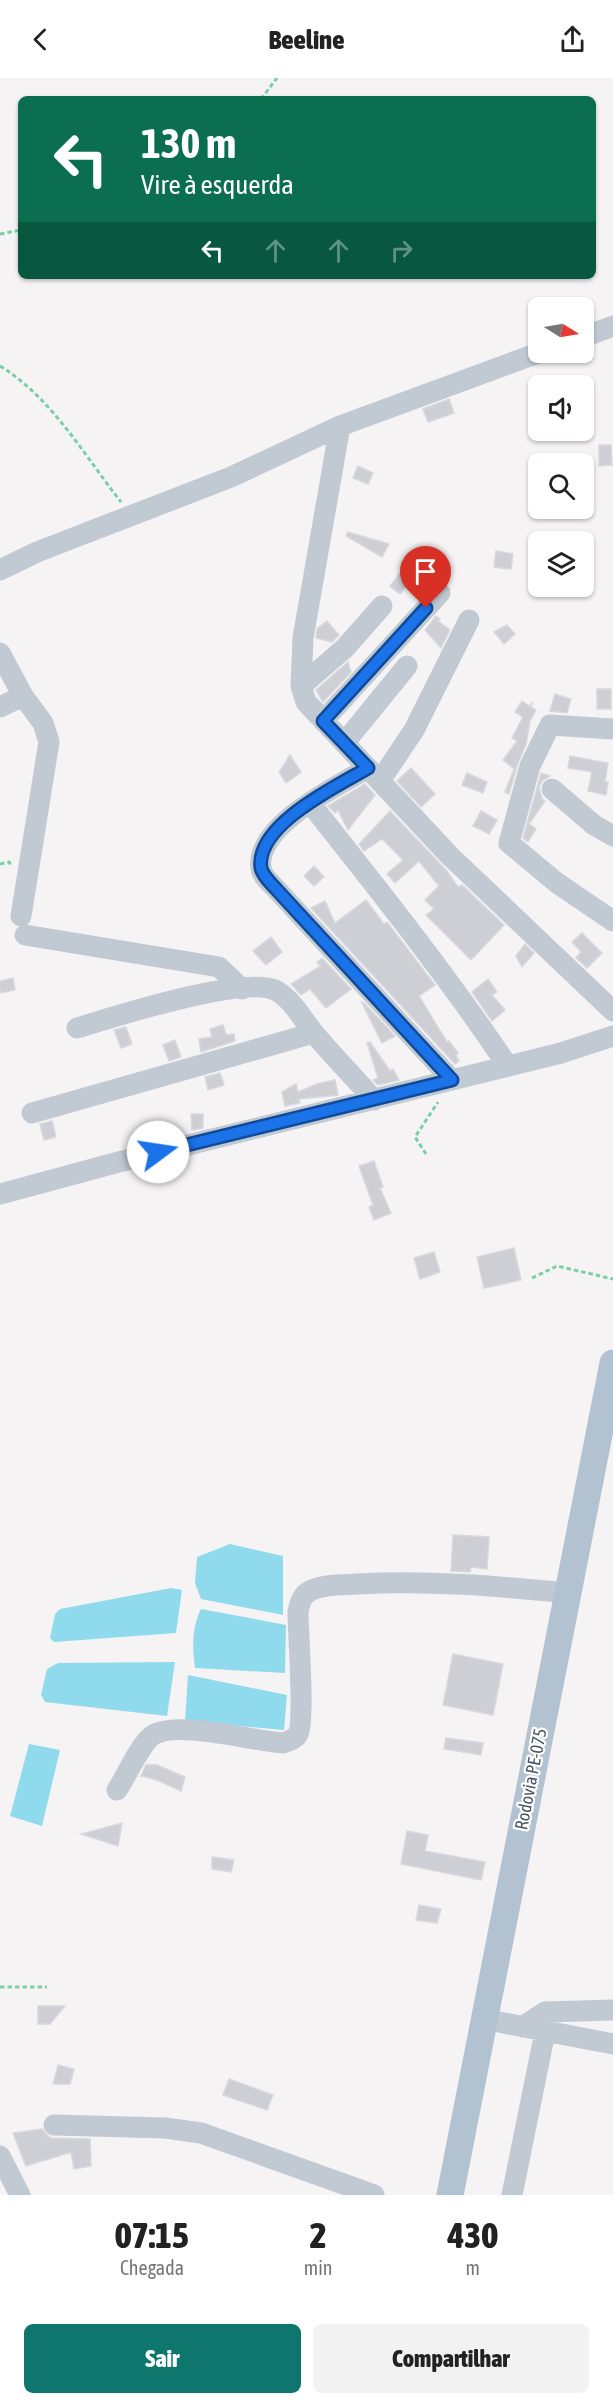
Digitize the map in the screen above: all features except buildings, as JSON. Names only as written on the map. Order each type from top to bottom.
[{"type":"main road","name":"Rodovia PE-075","points":[[450,2195],[613,1363]]},
{"type":"street","points":[[594,333],[613,326]]},
{"type":"street","points":[[0,570],[37,552],[231,477],[340,426],[528,357]]},
{"type":"street","points":[[340,426],[303,638],[301,686],[306,702],[449,855],[613,1011]]},
{"type":"street","points":[[323,721],[440,593]]},
{"type":"street","points":[[301,686],[345,648],[382,606]]},
{"type":"street","points":[[452,1080],[264,874],[261,867],[264,846],[274,831],[310,803],[374,774],[414,730],[469,620]]},
{"type":"street","points":[[0,653],[23,696],[44,723],[49,742],[23,925],[219,967],[242,989]]},
{"type":"street","points":[[345,742],[407,666]]},
{"type":"street","points":[[0,707],[23,696]]},
{"type":"street","points":[[613,729],[550,725],[530,766],[509,843],[557,883],[613,921]]},
{"type":"street","points":[[552,789],[594,825],[613,836]]},
{"type":"street","points":[[310,803],[402,918],[507,1065]]},
{"type":"street","points":[[77,1028],[177,998],[242,989],[271,988],[286,997],[314,1033],[374,1100]]},
{"type":"street","points":[[32,1113],[314,1033]]},
{"type":"street","points":[[0,1194],[561,1053],[613,1036]]},
{"type":"street","points":[[117,1791],[147,1740],[160,1732],[188,1730],[282,1743],[295,1738],[298,1734],[300,1716],[298,1612],[301,1599],[311,1590],[345,1585],[434,1582],[568,1593]]},
{"type":"street","points":[[522,2027],[545,2012],[613,2010]]},
{"type":"street","points":[[483,2019],[613,2044]]},
{"type":"street","points":[[512,2195],[545,2032]]},
{"type":"street","points":[[54,2125],[165,2128],[201,2133],[374,2195]]},
{"type":"street","points":[[0,2156],[20,2195]]},
{"type":"path","points":[[263,96],[277,78]]},
{"type":"path","points":[[0,234],[18,231]]},
{"type":"path","points":[[0,366],[29,387],[63,424],[132,515]]},
{"type":"path","points":[[426,1154],[415,1137],[452,1080]]},
{"type":"path","points":[[532,1278],[557,1266],[613,1279]]},
{"type":"path","points":[[0,1987],[47,1987]]},
{"type":"water","points":[[230,1544],[283,1556],[283,1615],[201,1599],[195,1583],[197,1557]]},
{"type":"water","points":[[171,1588],[182,1590],[176,1633],[54,1642],[50,1638],[55,1614],[60,1609]]},
{"type":"water","points":[[201,1609],[286,1625],[285,1673],[195,1668],[194,1638]]},
{"type":"water","points":[[175,1662],[167,1716],[45,1702],[41,1695],[47,1669],[58,1663]]},
{"type":"water","points":[[188,1675],[287,1695],[284,1730],[185,1721]]},
{"type":"water","points":[[29,1744],[60,1750],[42,1826],[10,1816]]},
{"type":"route","points":[[158,1152],[452,1080],[277,890],[261,867],[264,846],[274,831],[315,799],[368,768],[342,738],[323,721],[426,608]]}]
